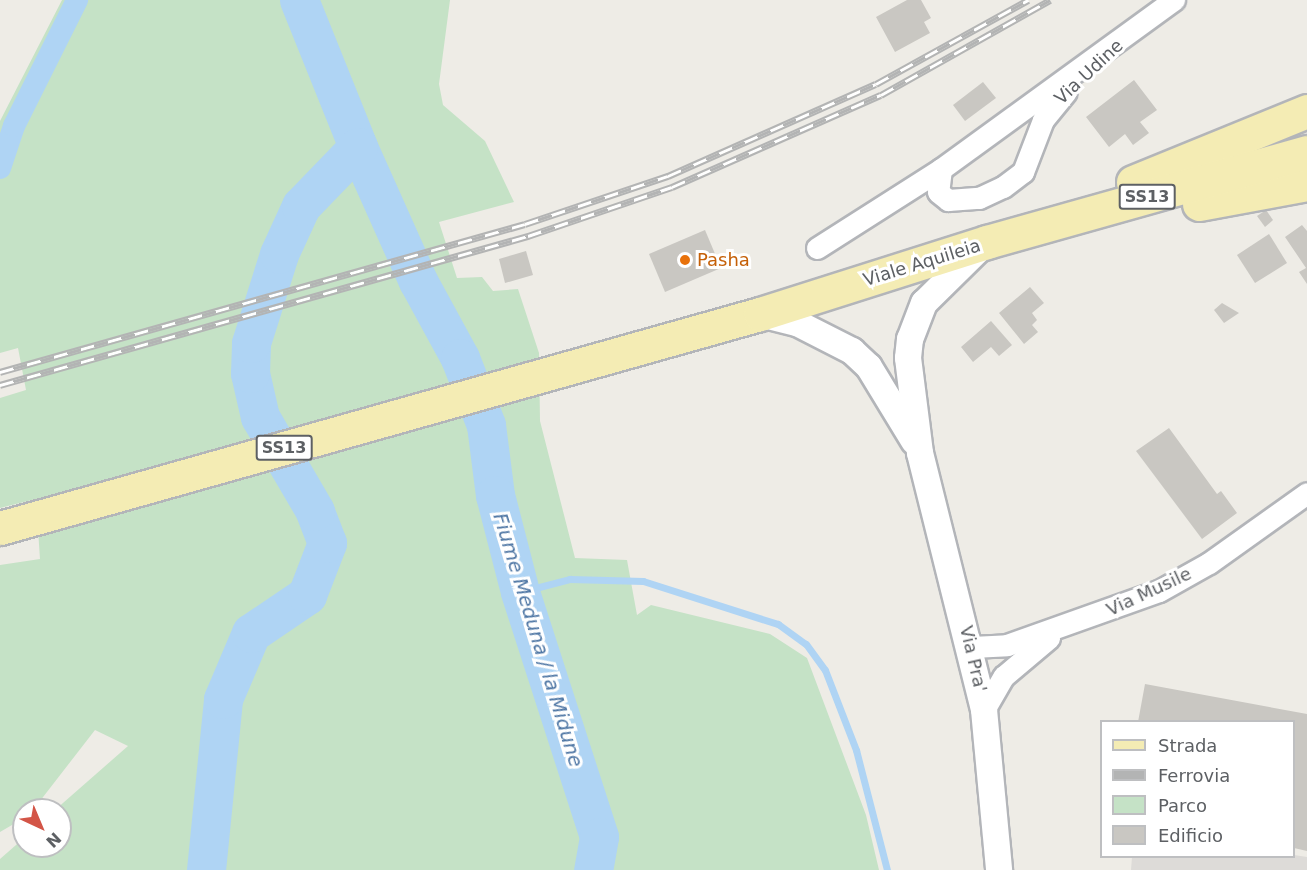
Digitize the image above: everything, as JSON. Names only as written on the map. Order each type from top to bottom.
[{"type":"main road","points":[[987,242],[1307,111]]},
{"type":"main road","name":"Viale Aquileia","points":[[15,524],[760,314],[987,242],[1307,152]]},
{"type":"main road","points":[[987,242],[1307,184]]},
{"type":"street","name":"Via Udine","points":[[817,248],[941,169],[1174,0]]},
{"type":"street","name":"Via Udine","points":[[941,169],[938,192],[948,200],[979,198],[1017,178],[1043,120],[1057,100],[1135,29]]},
{"type":"street","name":"Via Pra'","points":[[987,242],[936,288],[913,328],[908,358],[920,453],[972,647],[984,710],[999,870]]},
{"type":"street","name":"Via Pra'","points":[[760,314],[797,323],[852,351],[869,368],[920,453]]},
{"type":"street","name":"Via Musile","points":[[972,647],[1006,645],[1078,622],[1159,591],[1209,563],[1307,493]]},
{"type":"street","points":[[984,710],[1004,676],[1025,655],[1078,622]]},
{"type":"shaded area","points":[[1295,855],[1307,857],[1307,870],[1131,870],[1132,858],[1295,858]]},
{"type":"green space","points":[[62,0],[450,0],[439,84],[443,105],[485,141],[514,202],[439,222],[457,278],[482,277],[493,291],[518,289],[539,353],[540,421],[575,558],[627,560],[637,615],[651,605],[770,634],[807,658],[866,815],[879,870],[0,870],[0,859],[12,848],[12,858],[72,858],[72,798],[69,798],[128,746],[95,730],[42,798],[12,798],[12,825],[0,832],[0,565],[40,559],[36,499],[0,508],[0,398],[26,390],[18,348],[0,353],[0,121]]},
{"type":"building","points":[[907,0],[921,0],[931,18],[924,22],[930,33],[895,52],[876,17]]},
{"type":"building","points":[[1134,80],[1157,110],[1140,122],[1149,133],[1133,145],[1125,134],[1109,147],[1086,117]]},
{"type":"building","points":[[983,82],[996,98],[965,121],[953,105]]},
{"type":"building","points":[[1266,210],[1273,220],[1265,227],[1257,216]]},
{"type":"building","points":[[1302,225],[1307,231],[1307,284],[1299,272],[1306,268],[1285,237]]},
{"type":"building","name":"Pasha","points":[[705,230],[721,268],[665,292],[649,254]]},
{"type":"building","points":[[1269,234],[1287,263],[1255,283],[1237,255]]},
{"type":"building","points":[[526,251],[533,275],[505,283],[499,259]]},
{"type":"building","points":[[1030,287],[1044,303],[1032,313],[1037,320],[1032,325],[1038,332],[1024,344],[999,313]]},
{"type":"building","points":[[1222,303],[1239,313],[1224,323],[1214,310]]},
{"type":"building","points":[[991,321],[1012,345],[999,356],[991,347],[973,362],[961,347]]},
{"type":"building","points":[[1169,428],[1217,494],[1221,491],[1237,513],[1202,539],[1136,451]]},
{"type":"building","points":[[1145,684],[1307,714],[1307,851],[1295,848],[1295,720],[1138,720]]},
{"type":"waterway","points":[[0,168],[14,126],[77,0]]},
{"type":"waterway","name":"Fiume Meduna / la Midune","points":[[299,0],[358,147],[418,281],[460,358],[486,425],[495,495],[520,592],[599,837],[593,870]]},
{"type":"waterway","name":"Fiume Meduna / la Midune","points":[[206,870],[223,699],[251,633],[307,595],[327,543],[315,511],[260,417],[250,373],[251,343],[279,254],[301,206],[358,147]]},
{"type":"waterway","points":[[520,592],[570,579],[643,581],[778,624],[806,644],[825,670],[856,750],[887,870]]},
{"type":"railway","points":[[0,372],[525,224],[668,176],[876,84],[1028,0]]},
{"type":"railway","points":[[0,385],[528,236],[672,187],[881,95],[1050,0]]},
{"type":"place","name":"Pasha","points":[[685,260]]}]
